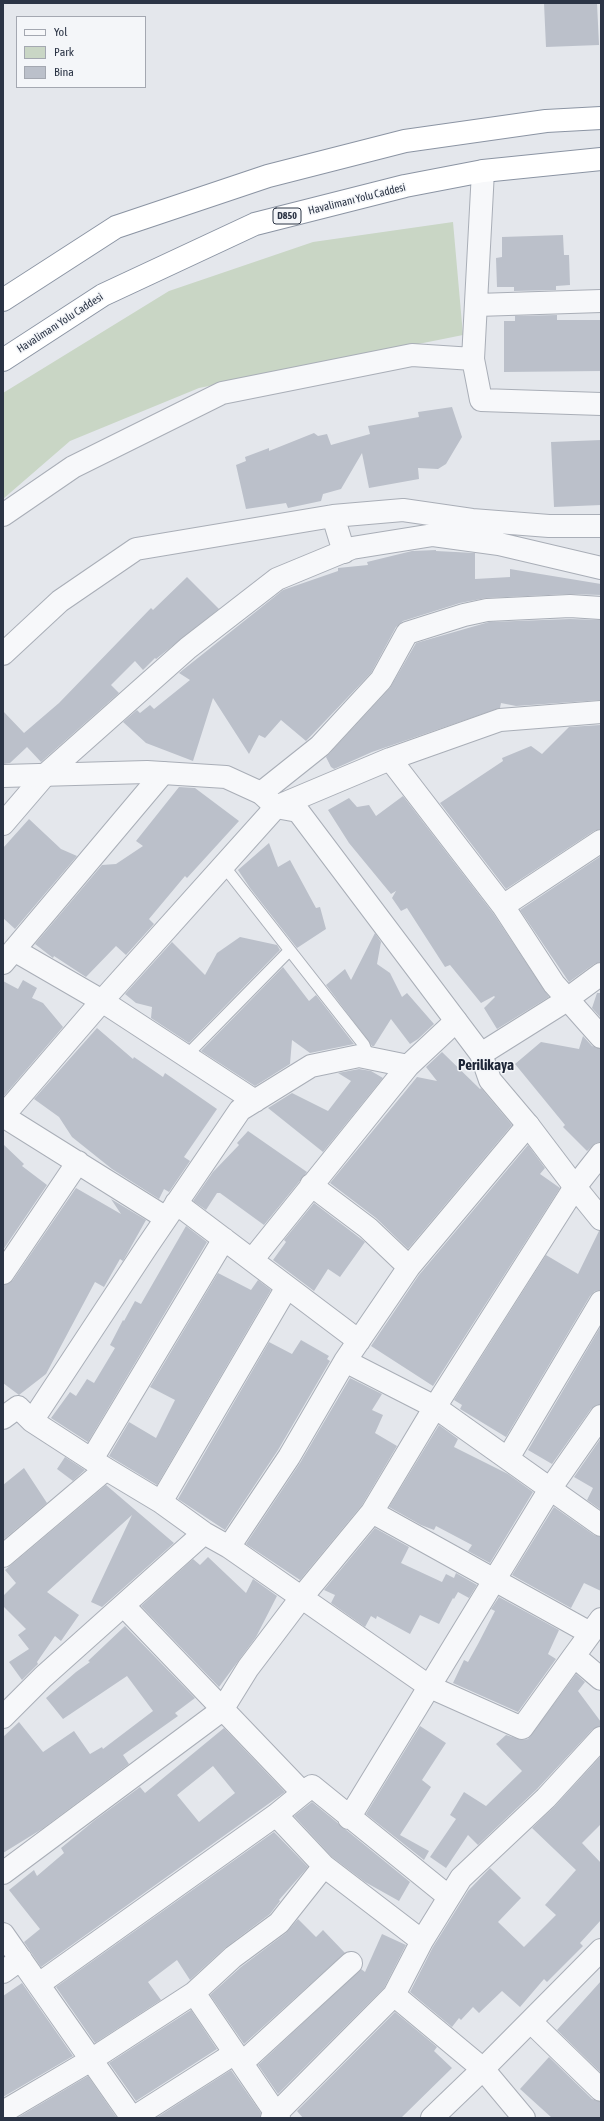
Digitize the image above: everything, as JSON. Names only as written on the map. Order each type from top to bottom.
[{"type":"highway","points":[[4,298],[116,227],[268,176],[405,141],[546,121],[601,118]]},
{"type":"highway","name":"Havalimanı Yolu Caddesi","points":[[3,360],[102,295],[255,224],[405,186],[483,171],[601,159]]},
{"type":"street","points":[[483,171],[473,359],[481,400],[601,404]]},
{"type":"street","points":[[477,305],[601,301]]},
{"type":"street","points":[[3,515],[73,467],[222,393],[412,355],[473,359]]},
{"type":"street","points":[[3,654],[60,601],[136,549],[333,516],[403,510],[472,520],[549,526],[601,526]]},
{"type":"street","points":[[333,516],[344,552]]},
{"type":"street","points":[[3,824],[45,775],[188,648],[277,579],[352,548],[433,535],[499,544],[601,568]]},
{"type":"street","points":[[359,1341],[224,1239],[78,1162],[3,1116],[102,1001],[223,865],[268,800],[376,686],[381,680],[407,633],[464,615],[487,610],[570,606],[601,608]]},
{"type":"street","points":[[268,800],[500,720],[601,712]]},
{"type":"street","points":[[390,759],[503,906],[566,1000],[601,1037]]},
{"type":"street","points":[[163,773],[8,957],[102,1001],[254,1101]]},
{"type":"street","points":[[3,776],[163,773],[226,777],[268,800],[298,811],[481,1054],[490,1080],[528,1125],[574,1187],[601,1219]]},
{"type":"street","points":[[503,906],[601,841]]},
{"type":"street","points":[[481,1054],[566,1000],[601,974]]},
{"type":"street","points":[[252,1260],[408,1066],[456,1021]]},
{"type":"street","points":[[32,1421],[171,1211],[240,1110],[312,1066],[359,1056],[408,1066]]},
{"type":"street","points":[[229,1547],[289,1457],[345,1361],[409,1267],[528,1125]]},
{"type":"street","points":[[3,1873],[222,1710],[248,1668],[302,1598],[372,1512],[435,1407],[574,1187],[601,1154]]},
{"type":"street","points":[[3,1273],[78,1162]]},
{"type":"street","points":[[311,1185],[368,1228],[409,1267]]},
{"type":"street","points":[[3,1556],[99,1464],[224,1239]]},
{"type":"street","points":[[161,1502],[287,1287]]},
{"type":"street","points":[[508,1458],[601,1302]]},
{"type":"street","points":[[345,1361],[435,1407],[601,1525]]},
{"type":"street","points":[[3,1418],[18,1407],[32,1421],[161,1502],[204,1533],[229,1547],[430,1687],[522,1728],[596,1626],[496,1580],[372,1512]]},
{"type":"street","points":[[349,1818],[496,1580],[550,1488],[601,1416]]},
{"type":"street","points":[[3,1717],[43,1678],[204,1533]]},
{"type":"street","points":[[124,1606],[303,1793]]},
{"type":"street","points":[[574,1656],[601,1680]]},
{"type":"street","points":[[194,1993],[239,2058],[276,2117],[394,1994],[422,1941],[461,1878],[546,1798],[601,1738]]},
{"type":"street","points":[[39,1984],[276,1815],[312,1786],[349,1818],[449,1897]]},
{"type":"street","points":[[276,1815],[324,1866],[422,1941]]},
{"type":"street","points":[[3,2112],[91,2060],[194,1993],[233,1957],[279,1923],[324,1866]]},
{"type":"street","points":[[3,1934],[133,2118],[239,2058],[351,1963]]},
{"type":"street","points":[[432,2118],[598,1958]]},
{"type":"street","points":[[3,1972],[21,1959]]},
{"type":"street","points":[[394,1994],[483,2069],[524,2118]]},
{"type":"street","points":[[531,2022],[601,2090]]},
{"type":"lane","points":[[223,865],[364,1045],[369,1058]]},
{"type":"lane","points":[[186,1056],[289,951]]},
{"type":"green space","points":[[453,222],[463,335],[199,388],[70,441],[3,499],[3,393],[169,291],[313,242]]},
{"type":"building","points":[[544,3],[597,3],[599,45],[546,47]]},
{"type":"building","points":[[563,235],[564,255],[569,255],[570,285],[556,286],[556,290],[514,291],[514,287],[497,287],[496,258],[502,257],[502,237]]},
{"type":"building","points":[[557,315],[557,320],[601,320],[601,371],[504,372],[504,321],[515,321],[515,316]]},
{"type":"building","points":[[452,407],[462,437],[446,464],[438,469],[418,468],[419,479],[369,488],[362,453],[341,489],[323,494],[321,501],[288,508],[286,503],[246,509],[236,465],[246,461],[245,457],[269,448],[269,451],[314,433],[318,436],[327,434],[331,445],[370,434],[368,426],[419,417],[418,412]]},
{"type":"building","points":[[601,440],[601,505],[554,507],[551,442]]},
{"type":"building","points":[[436,550],[475,553],[475,579],[510,577],[510,569],[601,584],[601,595],[569,594],[486,598],[460,603],[403,621],[396,627],[371,673],[306,741],[281,720],[265,738],[259,735],[249,754],[213,698],[193,761],[146,743],[123,722],[137,710],[140,713],[150,705],[154,709],[190,680],[179,673],[283,590],[338,571],[338,568],[368,565],[367,562],[412,551]]},
{"type":"building","points":[[187,577],[219,609],[156,659],[155,658],[143,670],[135,661],[111,685],[119,693],[41,762],[27,747],[10,763],[3,764],[3,711],[24,733],[59,703],[151,608],[153,610]]},
{"type":"building","points":[[570,619],[601,620],[601,700],[516,706],[501,703],[500,708],[372,752],[334,769],[331,767],[326,757],[390,688],[416,643],[489,622]]},
{"type":"building","points":[[600,725],[601,829],[594,831],[506,889],[440,803],[503,761],[502,758],[531,746],[542,754],[569,727]]},
{"type":"building","points":[[179,787],[195,788],[239,821],[187,878],[185,876],[149,919],[154,924],[126,955],[116,946],[86,977],[54,956],[53,958],[35,944],[102,865],[116,864],[143,846],[136,841]]},
{"type":"building","points":[[403,796],[493,913],[549,997],[497,1029],[484,1008],[495,997],[494,996],[481,1003],[450,965],[445,967],[407,908],[401,911],[392,898],[396,891],[391,894],[349,843],[328,810],[349,798],[357,807],[369,805],[376,816]]},
{"type":"building","points":[[29,819],[61,849],[77,856],[15,929],[3,918],[3,848]]},
{"type":"building","points":[[269,843],[278,867],[290,860],[316,908],[320,907],[326,929],[297,948],[250,888],[238,870]]},
{"type":"building","points":[[601,856],[601,962],[594,964],[569,982],[520,910]]},
{"type":"building","points":[[375,933],[381,942],[377,964],[390,973],[402,997],[407,993],[434,1024],[418,1039],[410,1044],[391,1019],[374,1046],[372,1046],[326,985],[345,969],[351,980]]},
{"type":"building","points":[[240,937],[277,945],[280,950],[189,1043],[151,1018],[152,1007],[136,1003],[125,994],[172,942],[205,975],[217,953]]},
{"type":"building","points":[[283,967],[309,1001],[316,995],[354,1044],[310,1053],[292,1040],[290,1064],[255,1086],[201,1051]]},
{"type":"building","points":[[23,980],[37,988],[32,998],[43,1003],[63,1027],[3,1097],[3,981],[18,989]]},
{"type":"building","points":[[597,993],[601,993],[601,1018],[592,1008]]},
{"type":"building","points":[[97,1028],[133,1059],[134,1057],[163,1077],[165,1073],[217,1109],[184,1157],[190,1161],[169,1192],[164,1189],[159,1199],[112,1169],[72,1137],[59,1117],[34,1099]]},
{"type":"building","points":[[583,1036],[592,1046],[601,1049],[601,1142],[596,1143],[587,1151],[563,1127],[565,1125],[515,1064],[541,1042],[579,1049]]},
{"type":"building","points":[[442,1052],[480,1089],[481,1088],[512,1125],[408,1249],[376,1218],[330,1183],[417,1077],[437,1081],[426,1067]]},
{"type":"building","points":[[359,1069],[371,1071],[383,1078],[323,1152],[268,1108],[292,1093],[328,1111],[351,1081],[338,1073]]},
{"type":"building","points":[[248,1131],[307,1172],[264,1225],[220,1193],[217,1193],[206,1210],[193,1201],[213,1172],[239,1145],[237,1143]]},
{"type":"building","points":[[3,1144],[24,1164],[22,1166],[47,1185],[3,1250]]},
{"type":"building","points":[[528,1145],[545,1168],[540,1174],[560,1188],[433,1386],[371,1346],[419,1275]]},
{"type":"building","points":[[76,1188],[121,1214],[111,1199],[146,1220],[123,1261],[120,1259],[104,1287],[95,1282],[46,1374],[19,1395],[3,1383],[3,1285],[13,1280]]},
{"type":"building","points":[[314,1203],[365,1242],[340,1277],[328,1269],[314,1291],[273,1260],[286,1242],[284,1240]]},
{"type":"building","points":[[186,1226],[207,1242],[88,1442],[51,1418],[70,1392],[76,1396],[87,1379],[94,1383],[115,1348],[110,1345],[123,1320],[124,1321],[135,1301],[141,1304]]},
{"type":"building","points":[[599,1231],[601,1231],[601,1290],[595,1291],[590,1296],[506,1437],[460,1409],[462,1405],[454,1400],[546,1255],[578,1274]]},
{"type":"building","points":[[218,1273],[251,1290],[258,1280],[271,1290],[157,1485],[109,1456],[129,1422],[156,1438],[175,1400],[150,1387]]},
{"type":"building","points":[[601,1326],[601,1404],[591,1409],[552,1464],[528,1450]]},
{"type":"building","points":[[301,1340],[329,1356],[327,1359],[330,1361],[278,1450],[225,1530],[178,1499],[269,1342],[292,1354]]},
{"type":"building","points":[[350,1378],[382,1394],[372,1410],[383,1415],[375,1433],[397,1446],[362,1505],[300,1580],[246,1544],[300,1463]]},
{"type":"building","points":[[439,1425],[458,1439],[454,1447],[508,1474],[533,1492],[490,1563],[468,1551],[472,1545],[436,1526],[434,1530],[421,1525],[389,1507]]},
{"type":"building","points":[[601,1438],[601,1510],[587,1500],[593,1488],[574,1477]]},
{"type":"building","points":[[65,1457],[85,1470],[73,1481],[57,1469]]},
{"type":"building","points":[[24,1468],[47,1503],[3,1540],[3,1485]]},
{"type":"building","points":[[106,1485],[174,1543],[102,1607],[91,1602],[132,1515],[47,1592],[79,1615],[61,1641],[55,1636],[37,1662],[38,1664],[22,1680],[9,1662],[29,1649],[18,1635],[26,1629],[3,1606],[3,1596],[16,1583],[5,1570]]},
{"type":"building","points":[[554,1507],[594,1535],[601,1537],[601,1591],[584,1583],[571,1608],[512,1575]]},
{"type":"building","points":[[375,1528],[409,1547],[401,1563],[442,1582],[446,1574],[454,1578],[456,1573],[477,1585],[469,1598],[458,1592],[454,1599],[453,1598],[439,1624],[420,1615],[410,1634],[377,1616],[376,1619],[371,1616],[365,1627],[331,1603],[335,1595],[324,1590]]},
{"type":"building","points":[[208,1557],[246,1593],[253,1579],[277,1596],[256,1637],[219,1687],[141,1606],[193,1559],[200,1565]]},
{"type":"building","points":[[499,1597],[559,1630],[548,1654],[556,1659],[518,1712],[453,1683],[464,1660],[468,1662],[478,1644],[495,1611],[491,1609]]},
{"type":"building","points":[[125,1626],[195,1698],[175,1713],[178,1716],[123,1755],[129,1764],[42,1829],[3,1853],[3,1737],[19,1722],[43,1752],[74,1731],[90,1754],[102,1747],[103,1749],[153,1711],[127,1676],[63,1719],[46,1698],[90,1662],[88,1661]]},
{"type":"building","points":[[576,1674],[585,1682],[578,1691],[601,1722],[601,1726],[592,1730],[537,1789],[478,1845],[468,1835],[446,1868],[430,1857],[456,1819],[450,1815],[464,1792],[486,1806],[522,1771],[496,1744],[506,1735],[522,1740],[528,1739]]},
{"type":"building","points":[[420,1726],[446,1743],[422,1780],[431,1787],[400,1835],[429,1851],[424,1860],[366,1814]]},
{"type":"building","points":[[224,1728],[285,1792],[41,1967],[24,1942],[40,1929],[9,1890],[34,1870],[37,1876],[64,1853],[61,1848],[95,1820],[140,1787],[145,1793]],"holes":[[[213,1766],[235,1793],[199,1822],[177,1795]]]},
{"type":"building","points":[[601,1756],[601,1824],[582,1843],[601,1863],[601,1920],[580,1943],[583,1946],[547,1982],[544,1979],[520,2007],[502,1991],[479,2013],[473,2007],[461,2020],[459,2018],[452,2027],[410,1992],[433,1947],[468,1891],[490,1868],[521,1898],[498,1922],[524,1947],[556,1915],[545,1905],[576,1870],[532,1828],[555,1806]]},
{"type":"building","points":[[312,1802],[410,1882],[399,1901],[365,1882],[332,1857],[294,1816]]},
{"type":"building","points":[[274,1832],[308,1867],[279,1900],[280,1901],[270,1914],[225,1948],[190,1980],[177,1960],[148,1982],[161,2000],[95,2043],[56,1987]]},
{"type":"building","points":[[298,1919],[316,1937],[323,1930],[345,1953],[244,2044],[210,1995],[241,1967],[286,1933]]},
{"type":"building","points":[[382,1934],[406,1945],[384,1988],[278,2094],[258,2065],[361,1969],[365,1972]]},
{"type":"building","points":[[601,1981],[601,2073],[557,2030]]},
{"type":"building","points":[[22,1983],[73,2056],[3,2097],[3,1996]]},
{"type":"building","points":[[191,2010],[217,2049],[136,2101],[109,2063]]},
{"type":"building","points":[[395,2012],[437,2047],[434,2051],[452,2068],[401,2118],[303,2118],[297,2111]]},
{"type":"building","points":[[549,2057],[592,2099],[601,2102],[601,2118],[552,2118],[520,2089]]},
{"type":"building","points":[[231,2070],[261,2113],[260,2118],[156,2118]]},
{"type":"building","points":[[88,2076],[117,2118],[17,2118]]},
{"type":"district","name":"Perilikaya","points":[[486,1065]]}]
